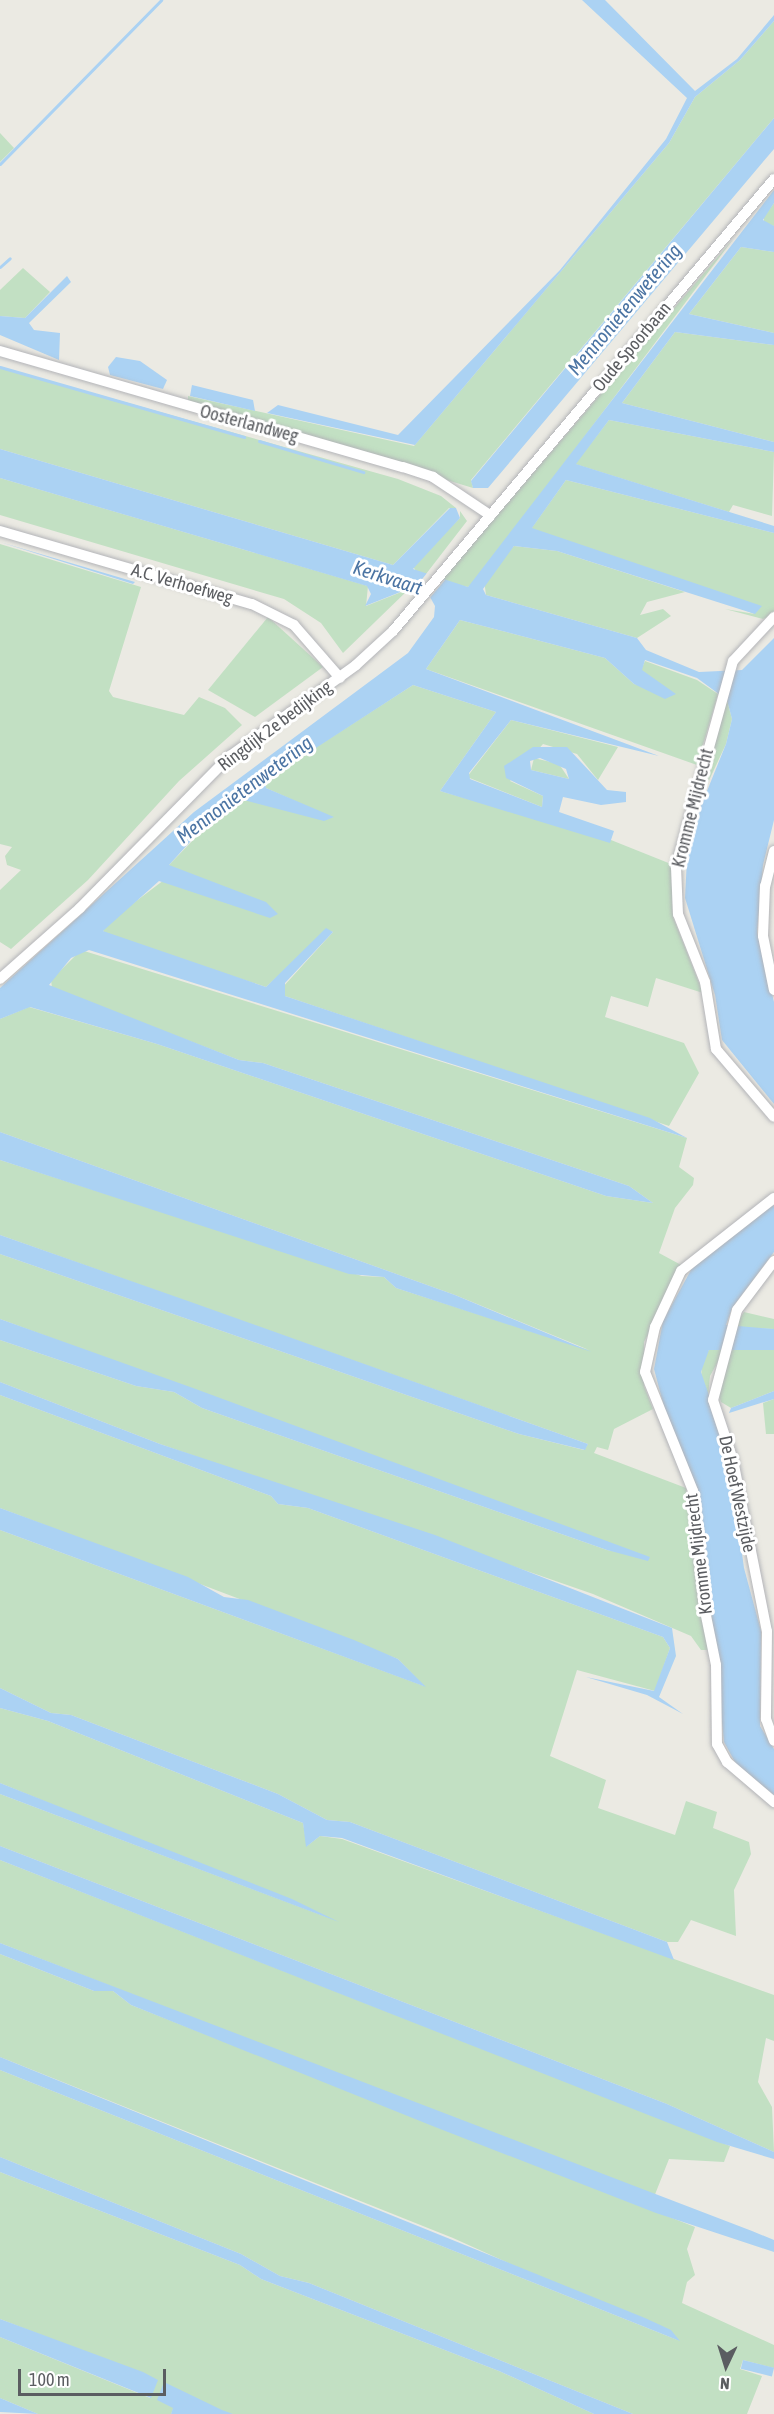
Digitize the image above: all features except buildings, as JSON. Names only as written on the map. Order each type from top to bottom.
[{"type":"street","name":"Oude Spoorbaan","points":[[490,515],[774,179]]},
{"type":"street","name":"Oosterlandweg","points":[[0,351],[403,466],[433,477],[490,515]]},
{"type":"street","name":"Ringdijk 2e bedijking","points":[[0,979],[80,908],[230,756],[340,678],[416,606],[490,515]]},
{"type":"street","name":"A.C. Verhoefweg","points":[[0,531],[252,604],[294,625],[340,678]]},
{"type":"street","name":"Kromme Mijdrecht","points":[[774,617],[733,661],[676,867],[678,914],[705,982],[716,1049],[774,1117]]},
{"type":"street","points":[[774,851],[765,886],[763,936],[774,990]]},
{"type":"street","name":"Kromme Mijdrecht","points":[[774,1198],[681,1271],[655,1328],[645,1372],[693,1491],[704,1606],[716,1665],[717,1744],[727,1762],[774,1802]]},
{"type":"street","name":"De Hoef Westzijde","points":[[774,1261],[732,1324],[728,1353],[712,1400],[733,1460],[767,1631],[766,1719],[774,1741]]},
{"type":"green space","points":[[774,21],[774,118],[471,480],[473,488],[188,401],[188,396],[414,446],[669,143],[695,97],[740,60]]},
{"type":"green space","points":[[0,133],[14,148],[0,162]]},
{"type":"green space","points":[[774,203],[774,226],[764,224],[764,217]]},
{"type":"green space","points":[[734,238],[475,582],[468,587],[441,581]]},
{"type":"green space","points":[[741,247],[774,252],[774,333],[689,314]]},
{"type":"green space","points":[[23,268],[50,292],[25,318],[0,316],[0,290]]},
{"type":"green space","points":[[675,332],[774,345],[774,442],[622,403]]},
{"type":"green space","points":[[0,367],[398,479],[441,496],[456,508],[449,508],[393,565],[0,449]]},
{"type":"green space","points":[[609,420],[774,452],[772,516],[733,505],[729,512],[575,464]]},
{"type":"green space","points":[[0,478],[368,586],[366,606],[409,589],[343,653],[321,623],[284,599],[0,515]]},
{"type":"green space","points":[[566,480],[774,533],[774,614],[763,619],[725,609],[755,614],[531,529]]},
{"type":"green space","points":[[460,511],[467,521],[426,574],[418,574],[412,565],[460,518]]},
{"type":"green space","points":[[0,544],[141,587],[109,691],[113,697],[184,715],[199,697],[225,708],[242,725],[179,781],[88,880],[11,949],[0,942],[0,890],[21,870],[7,865],[5,856],[12,847],[0,844]]},
{"type":"green space","points":[[514,546],[557,551],[685,592],[647,602],[640,615],[663,609],[671,616],[637,638],[486,595],[484,580]]},
{"type":"green space","points":[[268,617],[323,667],[255,717],[208,690]]},
{"type":"green space","points":[[460,620],[605,658],[634,684],[673,693],[641,670],[645,661],[697,680],[718,694],[697,765],[426,669]]},
{"type":"green space","points":[[413,685],[496,712],[440,791],[611,840],[671,864],[673,917],[703,993],[656,978],[648,1007],[611,996],[605,1017],[684,1043],[699,1073],[669,1126],[285,996],[282,988],[333,932],[327,930],[266,987],[105,935],[102,927],[164,880],[169,865],[228,804],[255,799],[333,818],[266,788],[265,780]]},
{"type":"green space","points":[[727,700],[732,719],[726,744],[696,808]]},
{"type":"green space","points":[[511,720],[618,747],[598,780],[577,754],[543,744],[510,781],[543,796],[542,807],[467,777]]},
{"type":"green space","points":[[534,758],[559,764],[569,779],[531,770]]},
{"type":"green space","points":[[81,950],[687,1138],[679,1167],[694,1178],[693,1185],[675,1208],[659,1253],[683,1266],[644,1342],[644,1386],[653,1409],[614,1429],[608,1450],[597,1447],[594,1453],[686,1488],[698,1602],[709,1650],[701,1650],[691,1636],[593,1594],[160,1444],[0,1382],[0,1340],[136,1386],[174,1392],[202,1408],[607,1550],[650,1558],[0,1319],[0,1254],[519,1434],[584,1450],[588,1444],[0,1235],[0,1160],[362,1276],[384,1277],[396,1288],[589,1350],[455,1295],[0,1132],[0,1019],[29,1007],[157,1044],[606,1196],[653,1203],[629,1186],[263,1063],[239,1060],[52,988],[51,980]]},
{"type":"green space","points":[[744,1312],[774,1319],[774,1329],[734,1327]]},
{"type":"green space","points":[[725,1349],[710,1376],[708,1397],[701,1383],[702,1359],[709,1350]]},
{"type":"green space","points":[[732,1349],[774,1350],[774,1391],[731,1408],[721,1402],[718,1392]]},
{"type":"green space","points":[[0,1395],[271,1496],[278,1504],[308,1508],[663,1637],[670,1648],[655,1691],[577,1670],[550,1756],[606,1780],[598,1808],[675,1835],[686,1801],[717,1812],[713,1828],[749,1842],[751,1854],[734,1890],[736,1936],[691,1920],[678,1942],[667,1942],[350,1822],[327,1820],[278,1794],[71,1715],[51,1713],[0,1688],[0,1530],[424,1686],[398,1659],[0,1508]]},
{"type":"green space","points":[[774,1399],[774,1434],[766,1434],[763,1403]]},
{"type":"green space","points":[[0,1708],[48,1721],[303,1823],[307,1846],[320,1836],[342,1839],[774,1995],[774,2041],[766,2038],[758,2082],[772,2107],[774,2152],[667,2104],[0,1846],[0,1794],[332,1919],[0,1783]]},
{"type":"green space","points":[[0,1860],[730,2146],[724,2162],[669,2159],[654,2197],[0,1943]]},
{"type":"green space","points":[[0,1954],[94,1991],[113,1991],[131,2005],[695,2227],[687,2249],[695,2275],[687,2282],[682,2303],[774,2345],[774,2368],[743,2360],[740,2369],[762,2376],[747,2414],[633,2414],[309,2283],[280,2276],[241,2254],[0,2157],[0,2070],[680,2341],[453,2238],[0,2057]]},
{"type":"green space","points":[[0,2172],[240,2265],[261,2279],[499,2371],[594,2414],[233,2414],[173,2409],[171,2414],[38,2414],[0,2398],[0,2337],[150,2398],[157,2380],[0,2319]]},
{"type":"water","points":[[582,0],[605,0],[695,91],[737,59],[774,15],[774,21],[740,60],[695,97],[669,143],[415,445],[267,413],[278,405],[398,435],[560,270],[666,139],[687,98]]},
{"type":"water","name":"Mennonietenwetering","points":[[774,118],[774,149],[488,488],[473,488],[471,481]]},
{"type":"water","points":[[774,190],[774,203],[763,220],[774,226],[774,252],[741,247],[689,314],[774,333],[774,345],[675,332],[622,403],[774,442],[774,452],[609,420],[576,464],[774,526],[774,533],[566,480],[532,528],[762,606],[755,614],[557,551],[514,546],[483,589],[486,595],[637,638],[646,650],[699,672],[742,670],[774,638],[774,820],[763,865],[757,932],[774,1002],[774,1104],[722,1040],[715,995],[685,898],[688,838],[726,744],[732,719],[727,700],[697,678],[645,660],[642,670],[676,694],[665,699],[634,684],[605,658],[460,620],[426,669],[659,756],[511,720],[469,773],[470,779],[542,807],[543,796],[506,778],[504,766],[533,747],[567,747],[607,790],[626,792],[626,802],[601,805],[563,797],[559,812],[614,831],[610,843],[440,791],[496,712],[413,685],[265,781],[266,788],[334,817],[324,821],[240,799],[209,821],[169,865],[266,902],[278,914],[270,918],[159,881],[103,931],[266,987],[326,928],[333,932],[285,983],[285,996],[650,1118],[687,1138],[89,950],[71,958],[49,985],[239,1060],[263,1063],[629,1186],[653,1203],[606,1196],[157,1044],[30,1007],[0,1019],[0,988],[194,812],[408,653],[434,617],[435,606],[430,597],[408,589],[365,606],[371,594],[367,586],[0,478],[0,449],[393,565],[450,508],[456,508],[460,518],[413,569],[468,587]],"holes":[[[540,758],[566,769],[569,779],[531,770],[530,761]]]},
{"type":"water","points":[[67,276],[71,282],[29,323],[34,330],[60,333],[59,360],[0,335],[0,316],[25,318]]},
{"type":"water","points":[[116,357],[140,361],[167,380],[163,389],[110,375],[108,367]]},
{"type":"water","points":[[192,385],[253,400],[255,411],[190,396]]},
{"type":"water","points":[[0,542],[135,582],[133,584]]},
{"type":"water","points":[[0,1132],[455,1295],[592,1352],[396,1288],[384,1277],[349,1274],[0,1160]]},
{"type":"water","points":[[774,1205],[774,1252],[732,1308],[726,1325],[774,1329],[774,1350],[709,1350],[701,1372],[728,1451],[744,1568],[761,1631],[760,1726],[774,1749],[774,1795],[736,1764],[724,1742],[700,1496],[667,1418],[654,1369],[663,1321],[691,1270],[708,1251]]},
{"type":"water","points":[[0,1235],[588,1444],[585,1450],[519,1434],[0,1254]]},
{"type":"water","points":[[0,1319],[650,1557],[648,1561],[607,1550],[202,1408],[174,1392],[136,1386],[0,1340]]},
{"type":"water","points":[[0,1382],[160,1444],[435,1535],[672,1628],[676,1656],[659,1697],[683,1714],[647,1695],[586,1677],[654,1691],[670,1648],[663,1637],[308,1508],[278,1504],[271,1496],[0,1395]]},
{"type":"water","points":[[774,1391],[774,1399],[729,1413],[731,1408]]},
{"type":"water","points":[[0,1508],[188,1577],[224,1597],[248,1600],[354,1640],[398,1659],[426,1687],[0,1530]]},
{"type":"water","points":[[0,1688],[51,1713],[71,1715],[278,1794],[327,1820],[350,1822],[667,1942],[674,1960],[342,1838],[320,1836],[306,1847],[303,1823],[48,1721],[0,1708]]},
{"type":"water","points":[[0,1783],[292,1899],[339,1922],[0,1794]]},
{"type":"water","points":[[0,1846],[667,2104],[774,2152],[774,2159],[717,2142],[0,1860]]},
{"type":"water","points":[[0,1943],[752,2231],[774,2240],[774,2252],[656,2213],[430,2125],[131,2005],[113,1991],[94,1991],[0,1954]]},
{"type":"water","points":[[0,2057],[645,2318],[671,2330],[680,2341],[0,2070]]},
{"type":"water","points":[[0,2157],[241,2254],[280,2276],[309,2283],[633,2414],[594,2414],[499,2371],[261,2279],[240,2265],[0,2172]]},
{"type":"water","points":[[0,2319],[143,2372],[158,2380],[151,2398],[0,2337]]},
{"type":"water","points":[[743,2360],[774,2368],[772,2376],[741,2369]]},
{"type":"water","points":[[164,2382],[233,2414],[171,2414],[173,2408],[157,2400]]},
{"type":"water","points":[[0,2398],[38,2414],[0,2412]]},
{"type":"pier","points":[[427,573],[445,580],[428,600],[411,593]]},
{"type":"waterway","points":[[0,164],[161,0]]},
{"type":"waterway","points":[[0,267],[10,258]]},
{"type":"waterway","points":[[0,367],[244,437]]},
{"type":"waterway","points":[[259,441],[363,472]]},
{"type":"water label","name":"Kerkvaart","points":[[388,577]]}]
